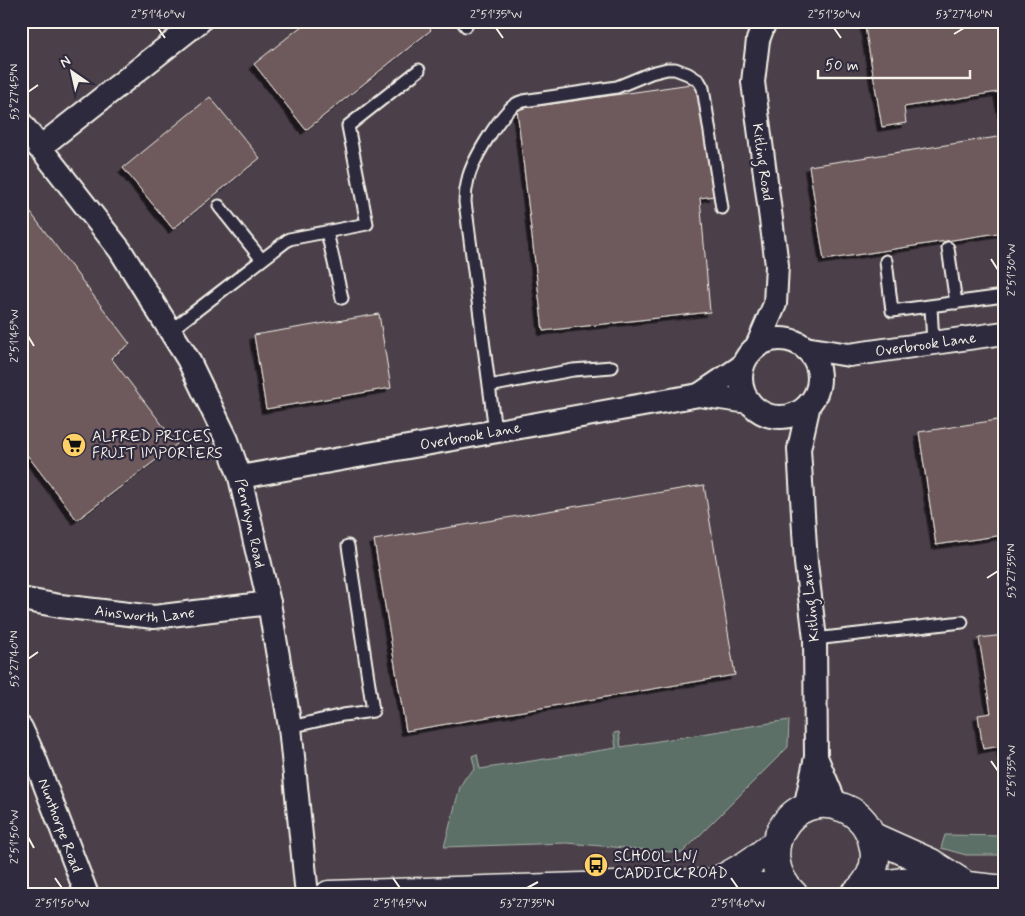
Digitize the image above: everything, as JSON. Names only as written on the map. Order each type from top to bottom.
[{"type":"main road","points":[[791,892],[781,879],[776,867],[776,843],[782,829],[792,817],[805,808],[820,803],[836,805],[852,811],[864,822],[872,837],[876,854],[872,872],[859,891]]},
{"type":"main road","points":[[872,837],[931,864],[965,885]]},
{"type":"main road","points":[[711,883],[732,874],[757,859],[776,843]]},
{"type":"main road","points":[[859,891],[902,882],[921,881],[1004,890]]},
{"type":"main road","points":[[329,895],[711,883],[791,892]]},
{"type":"street","points":[[39,148],[200,21]]},
{"type":"street","name":"Kitling Road","points":[[757,346],[775,304],[777,264],[753,82],[758,40],[765,21]]},
{"type":"street","name":"Penrhyn Road","points":[[21,123],[120,250],[188,359],[227,440],[240,477],[269,603],[290,727],[307,895]]},
{"type":"street","points":[[775,304],[800,344],[814,358],[818,370],[819,383],[816,394],[809,404],[799,412],[786,417],[773,416],[756,409],[749,402],[742,385],[742,366],[748,355],[757,346],[769,340],[782,339],[800,344]]},
{"type":"street","name":"Overbrook Lane","points":[[800,344],[849,355],[1004,333]]},
{"type":"street","points":[[819,383],[849,355]]},
{"type":"street","name":"Overbrook Lane","points":[[699,395],[742,366]]},
{"type":"street","name":"Overbrook Lane","points":[[240,477],[699,395],[749,402]]},
{"type":"street","name":"Kitling Lane","points":[[805,808],[816,757],[815,639],[806,564],[799,450],[809,404]]},
{"type":"street","points":[[773,416],[799,450]]},
{"type":"street","name":"Ainsworth Lane","points":[[21,599],[60,606],[154,616],[269,603]]},
{"type":"street","name":"Nunthorpe Road","points":[[21,728],[28,758],[87,895]]},
{"type":"street","name":"Kitling Lane","points":[[816,757],[836,805]]},
{"type":"lane","points":[[495,431],[465,192],[468,177],[478,154],[503,116],[514,105],[523,101],[617,87],[667,69],[675,69],[688,74],[699,82],[703,88],[722,208]]},
{"type":"lane","points":[[171,330],[288,240],[367,224],[348,126],[419,70]]},
{"type":"lane","points":[[219,206],[262,260]]},
{"type":"lane","points":[[327,232],[342,298]]},
{"type":"lane","points":[[948,248],[956,304]]},
{"type":"lane","points":[[886,261],[892,312],[1004,296]]},
{"type":"lane","points":[[931,307],[934,343]]},
{"type":"lane","points":[[489,386],[573,370],[612,367]]},
{"type":"lane","points":[[290,727],[343,715],[373,711],[348,546]]},
{"type":"lane","points":[[815,639],[962,622]]},
{"type":"shaded area","points":[[21,21],[1004,21],[1004,895],[21,895]]},
{"type":"green space","points":[[789,720],[788,747],[682,853],[567,843],[444,847],[460,787],[465,778],[475,769],[472,756],[477,754],[480,769],[616,748],[614,733],[619,732],[621,747]]},
{"type":"green space","points":[[945,835],[1004,836],[1004,855],[966,855],[941,848]]},
{"type":"building","points":[[308,21],[424,21],[431,30],[306,130],[254,64]]},
{"type":"building","points":[[864,21],[1004,21],[1004,122],[998,92],[904,107],[906,123],[882,127]]},
{"type":"building","points":[[698,83],[714,196],[700,198],[710,312],[543,331],[517,109]]},
{"type":"building","points":[[210,97],[260,158],[173,229],[123,168]]},
{"type":"building","points":[[1004,136],[1004,232],[824,260],[809,166]]},
{"type":"building","points":[[21,200],[130,344],[111,358],[177,444],[77,520],[21,447]]},
{"type":"building","points":[[379,314],[391,388],[266,409],[254,335]]},
{"type":"building","points":[[1004,419],[1004,535],[936,545],[919,432]]},
{"type":"building","points":[[704,485],[735,675],[406,731],[374,540]]},
{"type":"building","points":[[1004,635],[1004,767],[1001,746],[983,749],[978,715],[991,713],[979,638]]},
{"type":"place","name":"ALFRED PRICES FRUIT IMPORTERS","points":[[74,445]]},
{"type":"place","name":"SCHOOL LN/ CADDICK ROAD","points":[[596,865]]}]
